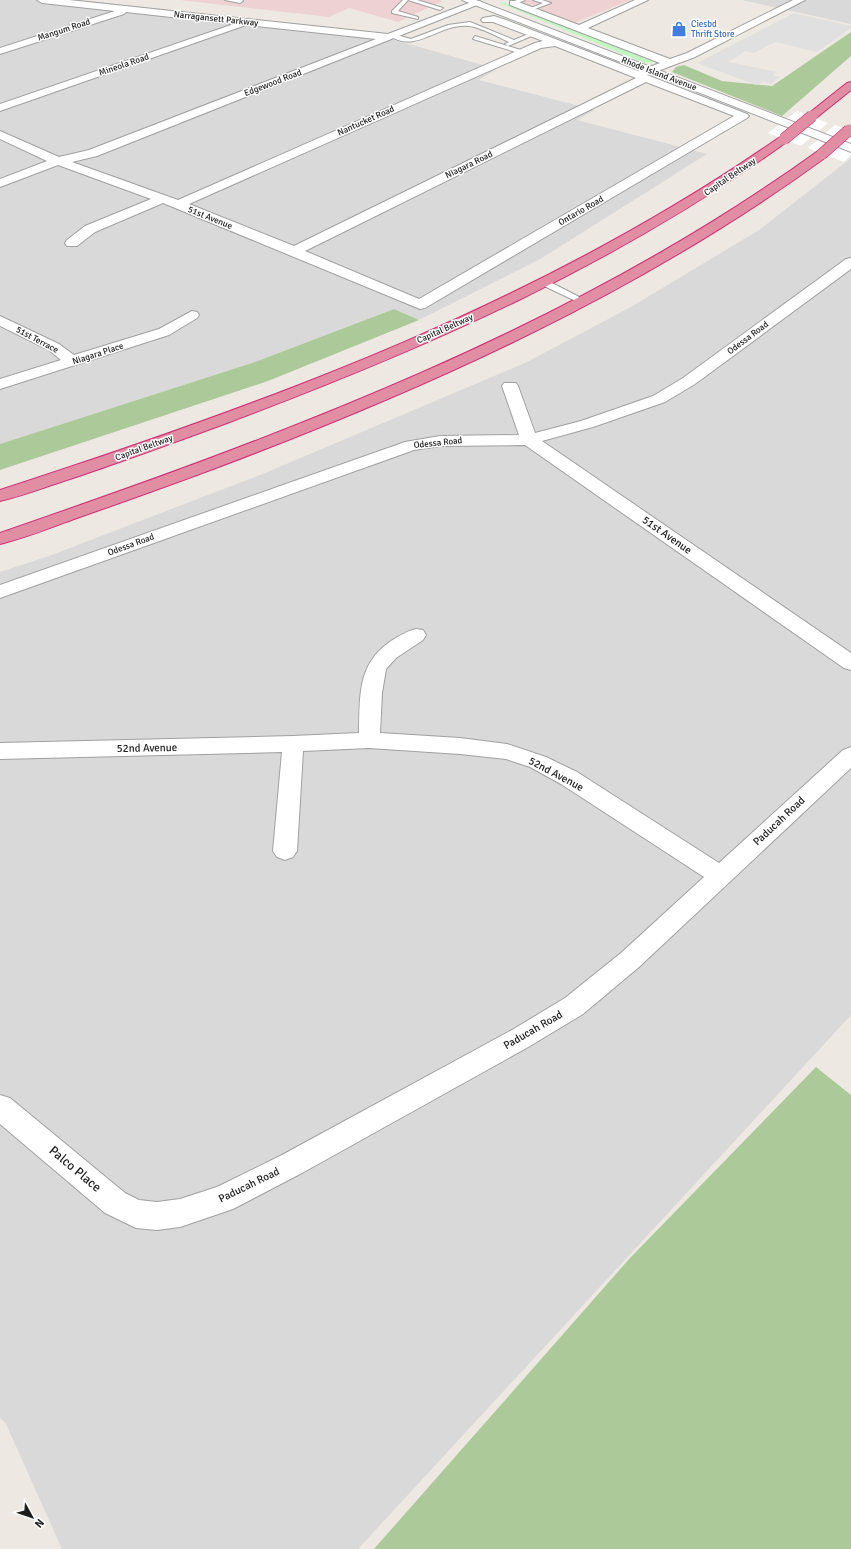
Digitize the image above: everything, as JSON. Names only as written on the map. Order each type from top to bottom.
[{"type":"highway","name":"Capital Beltway","points":[[0,496],[95,465],[240,413],[334,377],[466,321],[545,283],[612,249],[670,216],[744,169],[851,85]]},
{"type":"highway","points":[[0,539],[122,497],[272,441],[392,392],[505,341],[584,302],[711,230],[759,199],[822,154],[850,130]]},
{"type":"street","name":"Narragansett Parkway","points":[[42,0],[392,37]]},
{"type":"street","name":"Edgewood Road","points":[[58,161],[81,148],[462,0]]},
{"type":"street","points":[[580,28],[643,0]]},
{"type":"street","name":"Niagara Road","points":[[294,251],[668,62],[691,55],[800,0]]},
{"type":"street","name":"Edgewood Road","points":[[0,183],[58,161],[93,153],[392,37],[476,1]]},
{"type":"street","name":"Rhode Island Avenue","points":[[476,1],[743,116]]},
{"type":"street","name":"Rhode Island Avenue","points":[[518,2],[531,10],[668,62]]},
{"type":"street","name":"Mangum Road","points":[[0,51],[128,9]]},
{"type":"street","name":"Rhode Island Avenue","points":[[486,20],[499,20],[556,43],[851,148]]},
{"type":"street","name":"Mineola Road","points":[[0,108],[247,22]]},
{"type":"street","name":"Nantucket Road","points":[[178,204],[522,52],[539,45],[556,43]]},
{"type":"street","name":"Ontario Road","points":[[420,305],[743,116]]},
{"type":"street","name":"51st Avenue","points":[[0,134],[42,155],[178,204],[294,251],[420,305]]},
{"type":"street","points":[[72,243],[90,229],[161,199]]},
{"type":"street","name":"Odessa Road","points":[[0,592],[411,446],[440,441],[529,440],[587,424],[659,399],[690,381],[851,262]]},
{"type":"street","name":"Niagara Place","points":[[0,384],[164,332],[192,316]]},
{"type":"street","name":"51st Terrace","points":[[0,320],[54,348],[73,362]]},
{"type":"street","points":[[510,386],[529,440]]},
{"type":"street","name":"51st Avenue","points":[[529,440],[851,663]]},
{"type":"street","points":[[369,740],[376,669],[383,659],[392,651],[416,635]]},
{"type":"street","name":"52nd Avenue","points":[[0,751],[293,744],[369,740],[460,746],[507,752],[538,762],[569,778],[720,876]]},
{"type":"street","points":[[285,852],[293,744]]},
{"type":"street","name":"Paducah Road","points":[[157,1216],[180,1213],[223,1199],[292,1164],[521,1038],[574,1006],[618,971],[851,755]]},
{"type":"street","name":"Palco Place","points":[[0,1107],[115,1203],[136,1214],[157,1216]]},
{"type":"lane","points":[[228,0],[240,1]]},
{"type":"lane","points":[[406,0],[394,12],[416,18]]},
{"type":"lane","points":[[412,0],[440,8]]},
{"type":"lane","points":[[531,10],[548,3],[536,0]]},
{"type":"lane","points":[[392,37],[411,41],[450,26],[470,24],[486,20]]},
{"type":"lane","points":[[431,21],[450,26]]},
{"type":"lane","points":[[470,24],[474,35],[502,47],[522,52]]},
{"type":"lane","points":[[470,24],[514,42]]},
{"type":"lane","points":[[502,47],[533,34]]},
{"type":"lane","points":[[545,283],[584,302]]},
{"type":"shaded area","points":[[0,0],[79,0],[363,31],[497,69],[479,80],[595,110],[577,120],[707,154],[542,258],[419,320],[394,309],[255,362],[0,444]]},
{"type":"shaded area","points":[[180,0],[443,1],[398,22],[349,8],[329,17]]},
{"type":"shaded area","points":[[512,0],[631,0],[574,23]]},
{"type":"shaded area","points":[[742,0],[851,0],[851,24],[773,7]]},
{"type":"shaded area","points":[[794,13],[851,26],[851,28],[817,52],[775,42],[754,53],[745,51],[729,62],[777,72],[773,75],[780,77],[771,84],[763,82],[756,85],[697,63]]},
{"type":"shaded area","points":[[851,158],[851,1015],[358,1549],[62,1549],[6,1424],[0,1418],[0,572],[49,556],[265,473],[525,363],[629,308],[759,230]]},
{"type":"green space","points":[[502,2],[654,60],[654,62],[644,63],[500,3]]},
{"type":"green space","points":[[851,32],[851,56],[782,116],[672,72],[676,67],[684,65],[722,81],[772,86]]},
{"type":"green space","points":[[394,309],[419,320],[268,381],[0,470],[0,444],[255,362]]},
{"type":"green space","points":[[816,1067],[851,1095],[851,1549],[374,1549],[630,1258]]},
{"type":"pier","points":[[797,111],[828,123],[801,146],[768,133]]},
{"type":"pier","points":[[835,125],[851,131],[851,155],[844,162],[808,148]]},
{"type":"place","name":"Ciesbd Thrift Store","points":[[679,29]]}]
